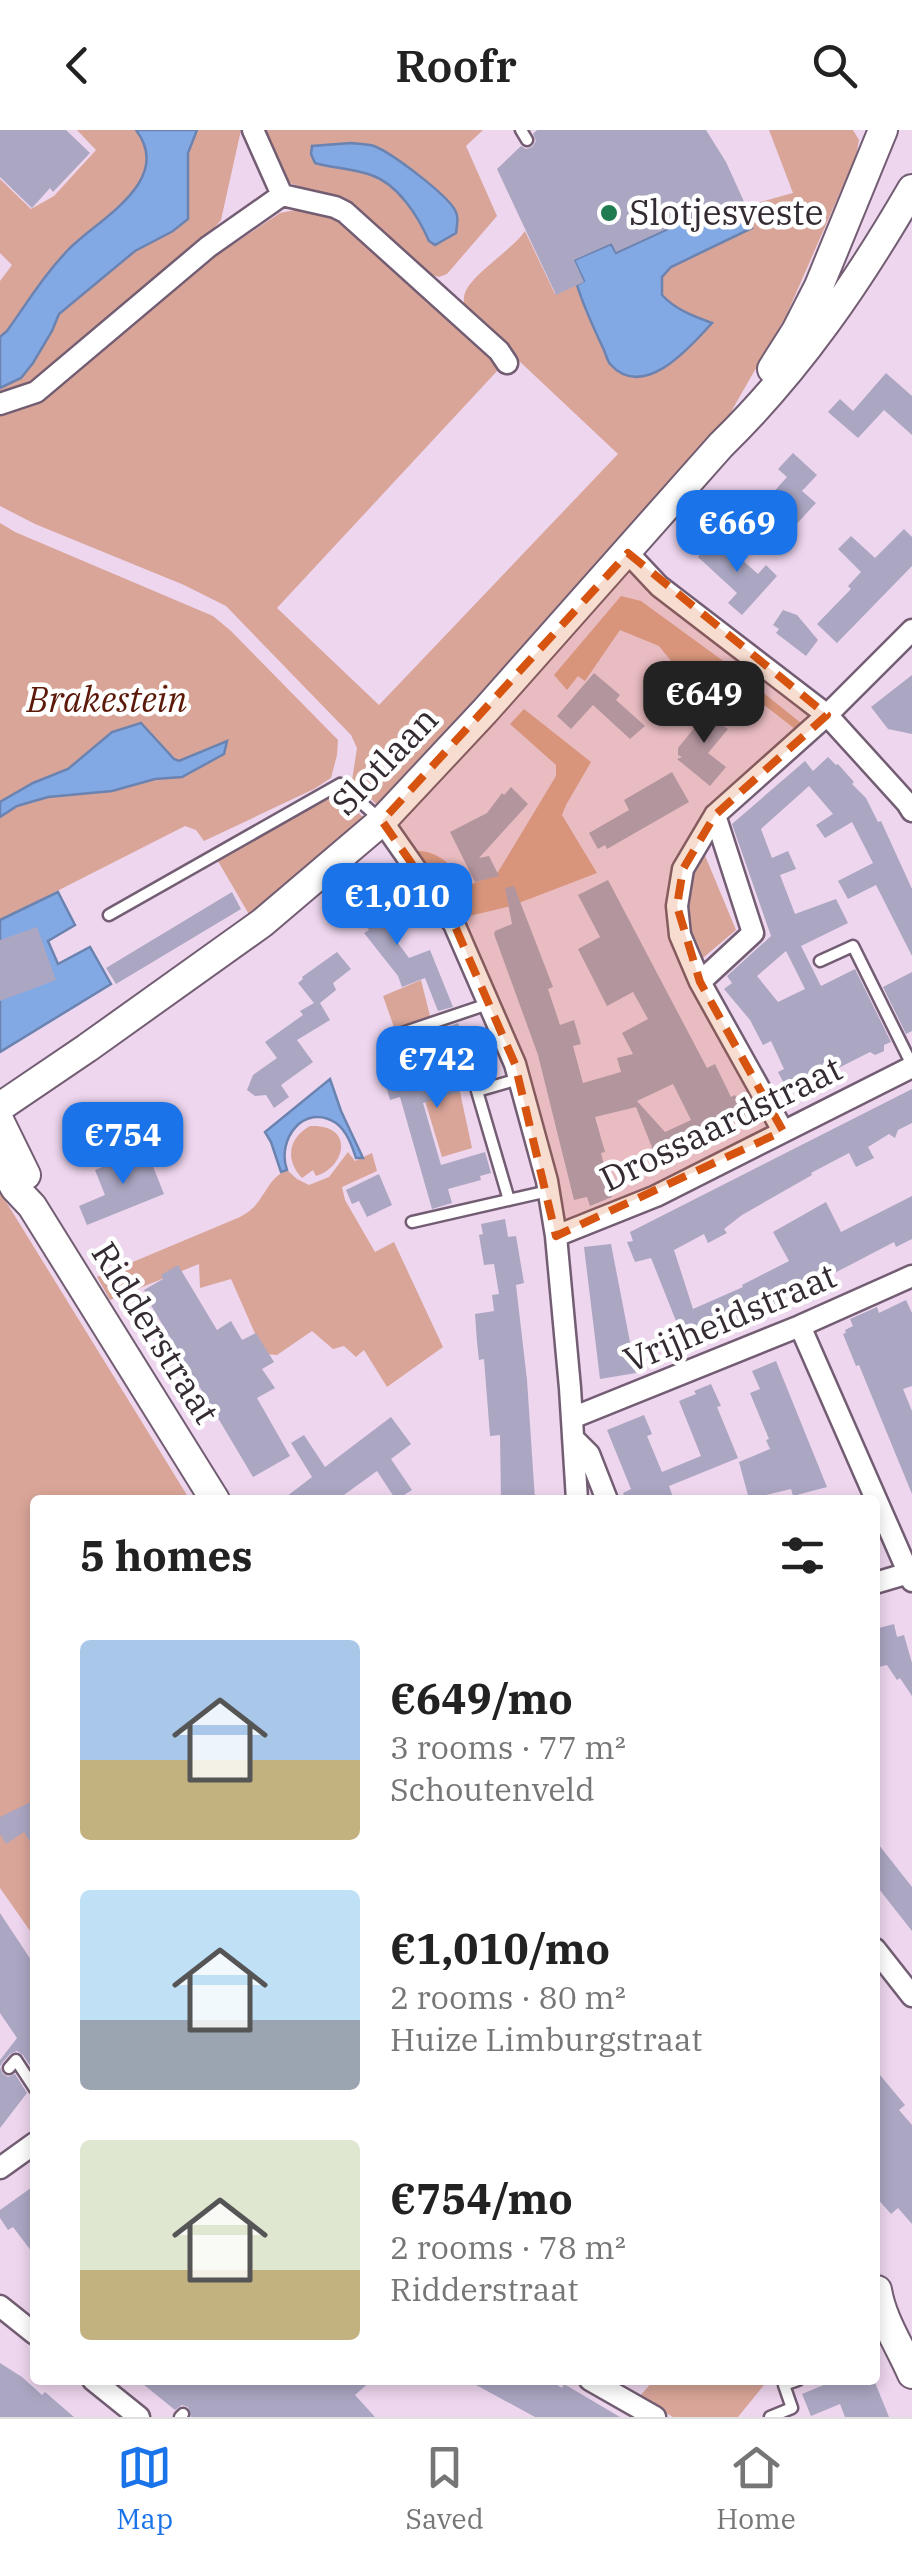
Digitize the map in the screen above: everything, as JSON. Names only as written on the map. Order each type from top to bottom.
[{"type":"street","points":[[253,130],[282,196]]},
{"type":"street","name":"Slotlaan","points":[[721,445],[735,416],[796,331],[880,130]]},
{"type":"street","name":"Slotlaan","points":[[0,1107],[262,923],[382,821],[486,711],[721,445],[758,409],[858,280],[912,189]]},
{"type":"street","points":[[0,404],[36,392],[208,247],[282,196],[345,212],[507,363]]},
{"type":"street","points":[[628,553],[660,586],[827,715],[912,812]]},
{"type":"street","points":[[783,1132],[700,982],[680,935],[677,906],[683,868],[714,815],[827,715],[912,630]]},
{"type":"street","points":[[700,982],[754,933],[714,815]]},
{"type":"street","points":[[382,821],[454,924],[520,1079],[549,1191],[556,1236],[577,1495]]},
{"type":"street","name":"Drossaardstraat","points":[[556,1236],[656,1196],[912,1066]]},
{"type":"street","name":"Ridderstraat","points":[[0,1122],[27,1178],[32,1206]]},
{"type":"street","name":"Ridderstraat","points":[[0,1160],[212,1495]]},
{"type":"street","name":"Vrijheidstraat","points":[[573,1428],[912,1276]]},
{"type":"street","points":[[800,1326],[874,1495]]},
{"type":"street","points":[[573,1428],[589,1454],[605,1495]]},
{"type":"street","points":[[880,1508],[910,1576],[880,1582]]},
{"type":"street","points":[[880,1956],[912,1996]]},
{"type":"street","points":[[0,2168],[30,2147]]},
{"type":"street","points":[[880,2293],[898,2304],[912,2327]]},
{"type":"street","points":[[0,2306],[30,2330]]},
{"type":"street","points":[[880,2311],[912,2374]]},
{"type":"street","points":[[99,2385],[139,2417]]},
{"type":"street","points":[[599,2385],[655,2417]]},
{"type":"lane","points":[[109,915],[340,784],[382,821]]},
{"type":"lane","points":[[820,962],[853,946],[912,1066]]},
{"type":"lane","points":[[399,1034],[489,1004]]},
{"type":"lane","points":[[509,1200],[477,1091],[520,1079]]},
{"type":"lane","points":[[412,1222],[549,1191]]},
{"type":"lane","points":[[9,2068],[16,2060],[30,2081]]},
{"type":"lane","points":[[770,2417],[792,2408],[786,2385]]},
{"type":"highlighted area","points":[[628,553],[827,715],[715,815],[683,869],[677,906],[700,982],[783,1131],[556,1236],[515,1064],[454,924],[382,821]]},
{"type":"green space","points":[[77,130],[241,130],[221,220],[198,247],[31,386],[0,395],[0,281],[12,265],[0,253],[0,179],[31,209],[54,196],[96,150]]},
{"type":"green space","points":[[259,130],[483,130],[466,146],[497,216],[447,274],[439,277],[428,274],[346,203],[287,182]],"holes":[[[351,143],[372,145],[398,161],[435,245],[406,202],[381,179],[315,163]]]},
{"type":"green space","points":[[769,130],[853,130],[859,140],[856,156],[786,316],[716,438],[386,814],[352,780],[357,748],[351,735],[226,606],[0,506],[0,410],[280,213],[306,208],[341,220],[484,347],[498,370],[277,608],[379,705],[618,454],[465,310],[464,297],[469,286],[525,231],[555,294],[577,285],[586,312],[711,323],[667,300],[662,295],[662,277],[670,267],[752,228],[746,206],[793,193]]},
{"type":"green space","name":"Brakestein","points":[[0,523],[213,616],[338,740],[331,778],[204,841],[196,830],[185,826],[0,920]]},
{"type":"green space","points":[[621,596],[641,601],[801,723],[795,729],[714,666],[702,670],[660,716],[645,700],[675,666],[659,646],[620,630],[585,681],[578,676],[567,690],[554,675]]},
{"type":"green space","points":[[524,709],[591,762],[562,815],[597,873],[511,906],[461,918],[416,851],[439,857],[470,885],[498,872],[556,776],[556,765],[510,724]]},
{"type":"green space","points":[[336,793],[373,826],[254,923],[215,856]]},
{"type":"green space","points":[[704,853],[736,930],[697,963],[683,916],[691,878]]},
{"type":"green space","points":[[421,980],[430,1016],[395,1030],[383,996]]},
{"type":"green space","points":[[422,1091],[445,1096],[460,1092],[472,1148],[442,1157]]},
{"type":"green space","points":[[310,1126],[334,1132],[341,1147],[334,1165],[316,1176],[313,1170],[302,1178],[293,1164],[291,1150],[297,1137]]},
{"type":"green space","points":[[348,1152],[355,1161],[372,1153],[377,1171],[342,1187],[345,1200],[375,1252],[394,1242],[443,1347],[387,1387],[364,1350],[356,1357],[344,1346],[333,1349],[312,1331],[277,1355],[264,1354],[231,1279],[200,1288],[199,1264],[110,1300],[97,1277],[240,1217],[287,1170],[309,1185],[329,1177]]},
{"type":"green space","points":[[0,1192],[187,1495],[30,1495],[30,1931],[0,1888]]},
{"type":"green space","points":[[650,2385],[764,2385],[738,2417],[673,2417],[639,2397]]},
{"type":"water","points":[[136,130],[197,130],[188,153],[188,219],[135,251],[59,314],[33,363],[21,378],[0,388],[0,337],[59,260],[128,198],[139,182],[146,166],[145,149]]},
{"type":"water","points":[[351,143],[382,150],[430,185],[455,210],[456,233],[435,245],[406,202],[381,179],[315,163],[311,154],[312,146]]},
{"type":"water","points":[[746,206],[752,228],[671,267],[662,277],[662,295],[667,300],[712,323],[679,356],[652,374],[623,374],[610,364],[580,294],[577,285],[584,281],[574,260],[611,244],[616,253],[711,209],[716,218]]},
{"type":"water","points":[[141,723],[179,761],[227,741],[224,754],[182,777],[155,779],[112,791],[48,797],[17,806],[0,817],[0,802],[68,769],[112,732]]},
{"type":"water","points":[[58,892],[75,925],[48,941],[58,964],[90,947],[111,984],[0,1052],[0,920]]},
{"type":"water","points":[[330,1079],[363,1158],[356,1158],[346,1134],[336,1123],[313,1117],[295,1127],[289,1136],[287,1170],[281,1172],[265,1132]]},
{"type":"building","points":[[0,130],[66,130],[90,153],[32,208],[0,177]]},
{"type":"building","name":"Slotjesveste","points":[[537,130],[706,130],[746,206],[716,218],[712,208],[616,252],[612,243],[574,260],[584,282],[556,295],[497,169],[521,146],[532,147]]},
{"type":"building","points":[[886,373],[912,396],[912,435],[884,410],[858,438],[828,412],[840,399],[853,411]]},
{"type":"building","points":[[793,453],[817,475],[802,491],[816,503],[790,531],[762,505],[787,477],[778,469]]},
{"type":"building","points":[[904,529],[912,537],[912,566],[837,643],[817,624],[851,589],[848,586],[861,572],[838,549],[851,536],[875,558]]},
{"type":"building","points":[[716,537],[758,574],[766,565],[777,576],[742,615],[728,603],[737,593],[698,557]]},
{"type":"building","points":[[783,610],[797,615],[818,640],[806,656],[776,633],[779,629],[773,625]]},
{"type":"building","points":[[594,673],[620,695],[616,700],[645,726],[630,739],[593,705],[571,729],[557,716]]},
{"type":"building","points":[[912,675],[912,734],[888,729],[871,707]]},
{"type":"building","points":[[696,682],[715,696],[688,712],[678,704]]},
{"type":"building","points":[[713,705],[729,718],[723,726],[728,729],[708,753],[726,767],[710,786],[677,759],[682,757],[678,748]]},
{"type":"building","points":[[828,757],[838,764],[881,821],[912,889],[912,956],[876,885],[848,899],[838,881],[873,863],[852,822],[825,838],[816,825],[833,814],[809,786],[761,829],[772,858],[788,851],[796,869],[780,875],[795,914],[836,899],[848,923],[801,946],[821,986],[855,969],[891,1042],[884,1045],[884,1051],[875,1055],[870,1052],[789,1093],[778,1072],[784,1069],[771,1041],[763,1045],[750,1020],[724,989],[732,983],[727,976],[771,936],[732,824],[805,761],[813,771]],"holes":[[[786,951],[805,989],[778,1002],[757,976]]]},
{"type":"building","points":[[672,772],[689,802],[607,849],[605,845],[598,849],[589,833],[629,810],[624,800]]},
{"type":"building","points":[[511,787],[528,804],[479,858],[489,856],[499,876],[475,882],[450,832],[487,813]]},
{"type":"building","points":[[347,877],[382,922],[395,912],[405,925],[392,935],[409,958],[430,950],[453,1007],[438,1011],[425,978],[402,987],[398,976],[364,933],[369,930],[336,885]]},
{"type":"building","points":[[608,880],[707,1068],[715,1064],[731,1097],[735,1095],[746,1115],[657,1160],[636,1107],[595,1117],[612,1197],[590,1206],[587,1197],[574,1200],[538,1055],[494,934],[512,924],[505,888],[514,886],[553,987],[548,989],[560,1025],[574,1020],[581,1044],[573,1046],[583,1083],[621,1072],[617,1058],[633,1054],[622,1033],[648,1019],[633,992],[607,1006],[578,949],[600,937],[578,895]],"holes":[[[673,1084],[691,1120],[665,1132],[637,1101]]]},
{"type":"building","points":[[232,892],[241,909],[116,984],[106,968]]},
{"type":"building","points":[[37,927],[56,980],[0,1001],[0,940]]},
{"type":"building","points":[[337,952],[351,969],[333,983],[336,990],[320,1003],[330,1020],[297,1040],[313,1062],[281,1085],[289,1097],[274,1108],[266,1095],[255,1096],[247,1090],[253,1075],[277,1058],[265,1042],[314,1003],[298,983]]},
{"type":"building","points":[[912,972],[912,1031],[906,1034],[883,987]]},
{"type":"building","points":[[458,1023],[476,1076],[459,1081],[460,1092],[423,1103],[441,1165],[485,1152],[491,1173],[480,1176],[481,1180],[448,1189],[452,1203],[432,1209],[400,1097],[390,1100],[383,1075],[430,1062],[422,1038]]},
{"type":"building","points":[[912,1089],[912,1123],[898,1130],[895,1138],[889,1134],[868,1147],[874,1158],[856,1167],[849,1153],[742,1215],[724,1229],[727,1233],[708,1243],[704,1234],[674,1250],[693,1309],[789,1261],[773,1232],[826,1202],[841,1232],[912,1196],[912,1239],[896,1247],[894,1242],[764,1309],[764,1314],[749,1321],[747,1317],[671,1354],[663,1337],[680,1331],[651,1258],[635,1262],[627,1242],[633,1241],[630,1232]]},
{"type":"building","points":[[146,1149],[164,1194],[87,1225],[79,1206],[105,1195],[95,1170]]},
{"type":"building","points":[[379,1174],[392,1205],[367,1217],[359,1201],[352,1204],[346,1190]]},
{"type":"building","points":[[505,1219],[508,1237],[516,1236],[524,1283],[516,1285],[535,1495],[501,1495],[500,1435],[490,1436],[484,1359],[479,1360],[475,1314],[494,1311],[492,1295],[499,1294],[494,1264],[484,1265],[481,1224]]},
{"type":"building","points":[[611,1244],[636,1373],[600,1379],[584,1247]]},
{"type":"building","points":[[178,1265],[217,1330],[231,1321],[242,1340],[256,1333],[274,1362],[262,1369],[275,1388],[257,1398],[290,1456],[253,1477],[145,1295],[144,1290]]},
{"type":"building","points":[[906,1300],[912,1313],[912,1386],[903,1389],[912,1411],[912,1494],[843,1334],[853,1326],[850,1319],[877,1307],[879,1313]]},
{"type":"building","points":[[776,1361],[827,1487],[797,1495],[791,1489],[748,1495],[739,1462],[770,1449],[750,1393],[760,1389],[752,1371]]},
{"type":"building","points":[[711,1384],[738,1458],[669,1486],[672,1495],[624,1495],[631,1489],[607,1430],[644,1415],[652,1434],[647,1436],[662,1472],[701,1456],[679,1401],[696,1394],[694,1391]]},
{"type":"building","points":[[391,1417],[411,1444],[391,1459],[412,1490],[393,1495],[377,1471],[344,1495],[289,1495],[312,1477],[291,1443],[304,1435],[325,1467]]},
{"type":"building","points":[[894,1624],[897,1637],[904,1635],[912,1663],[912,1696],[887,1665],[880,1667],[880,1628]]},
{"type":"building","points":[[30,1802],[30,1841],[24,1832],[6,1844],[0,1834],[0,1817]]},
{"type":"building","points":[[880,1846],[912,1887],[912,1931],[880,1890]]},
{"type":"building","points":[[0,1913],[30,1958],[30,2066],[17,2051],[0,2067],[0,2060],[17,2038],[0,2013]]},
{"type":"building","points":[[0,2067],[8,2077],[15,2074],[27,2093],[0,2128]]},
{"type":"building","points":[[880,2075],[905,2105],[899,2110],[912,2125],[912,2224],[898,2208],[891,2214],[880,2202]]},
{"type":"building","points":[[30,2189],[30,2249],[13,2227],[8,2230],[0,2210]]},
{"type":"building","points":[[0,2363],[42,2395],[45,2392],[74,2417],[0,2417]]},
{"type":"building","points":[[144,2385],[366,2385],[355,2395],[375,2417],[191,2417],[188,2407],[182,2405],[175,2410]]},
{"type":"building","points":[[476,2385],[562,2388],[566,2385],[620,2417],[535,2417]]},
{"type":"building","points":[[824,2385],[876,2385],[889,2417],[845,2417],[840,2404],[811,2416],[802,2394]]},
{"type":"place","name":"Slotjesveste","points":[[609,213]]}]
